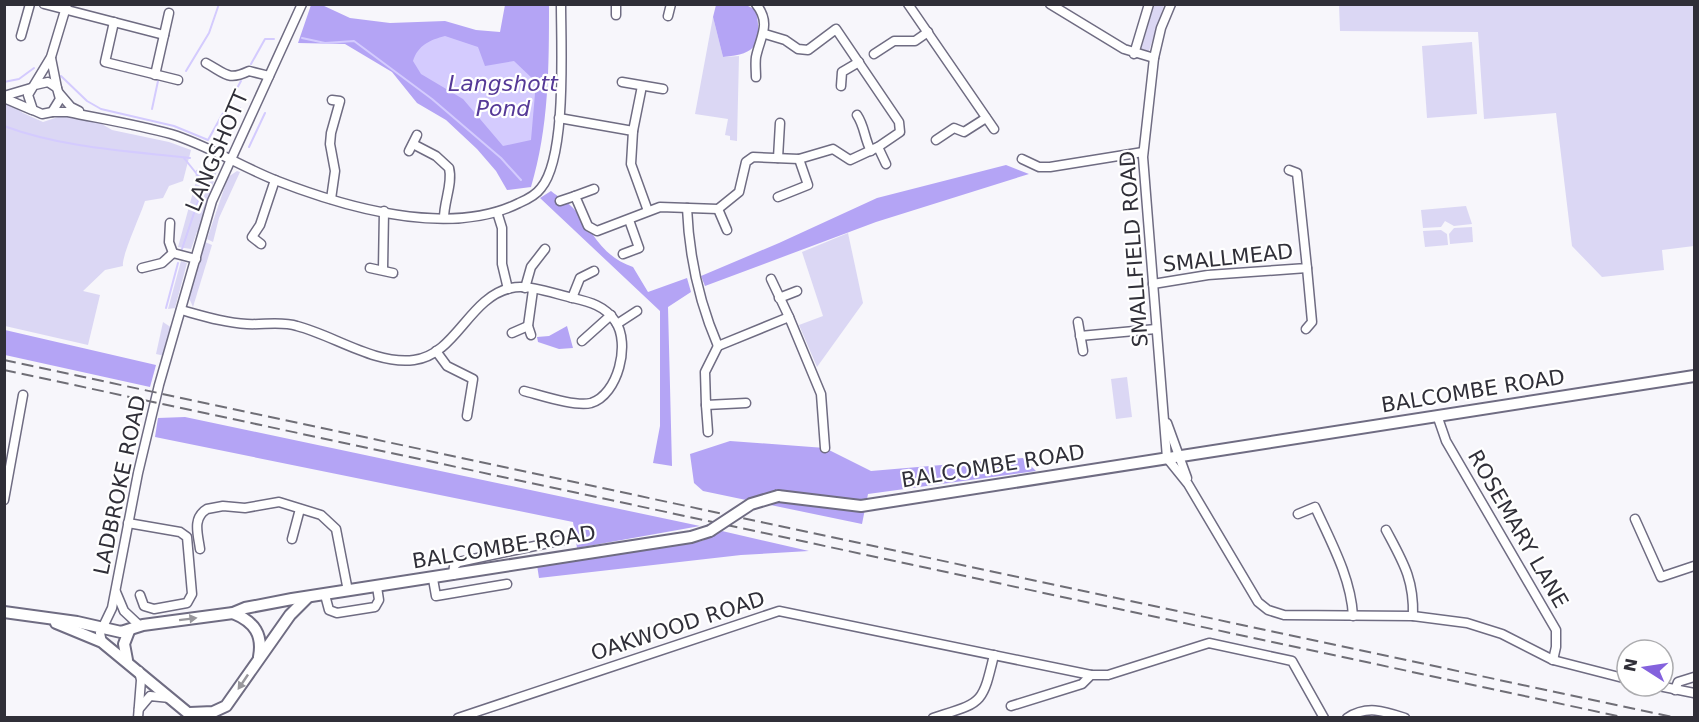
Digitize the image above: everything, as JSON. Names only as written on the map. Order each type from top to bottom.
[{"type":"main road","name":"BALCOMBE ROAD","points":[[129,631],[140,626],[233,613],[280,601],[433,579],[691,537],[710,531],[751,504],[778,496],[861,506],[1695,376]]},
{"type":"main road","points":[[48,619],[102,642],[192,715],[226,712],[259,657],[290,615],[307,598]]},
{"type":"main road","points":[[280,601],[290,615]]},
{"type":"main road","points":[[4,612],[77,622],[116,632],[129,631],[124,644],[127,661]]},
{"type":"main road","points":[[233,613],[244,618],[257,630],[261,647],[259,657]]},
{"type":"street","points":[[21,36],[30,4]]},
{"type":"street","points":[[44,4],[66,7],[164,35]]},
{"type":"street","name":"LANGSHOTT","points":[[159,386],[212,201],[229,159],[302,4]]},
{"type":"street","points":[[4,97],[42,114],[52,112],[90,117],[171,134],[275,180],[331,199],[384,211],[444,218],[497,212],[527,199],[542,188],[554,154],[559,118],[561,4]]},
{"type":"street","points":[[616,4],[616,15]]},
{"type":"street","points":[[668,16],[671,4]]},
{"type":"street","points":[[756,4],[760,9],[765,34],[756,57],[756,77]]},
{"type":"street","points":[[908,4],[994,129]]},
{"type":"street","points":[[1050,4],[1134,54],[1154,58]]},
{"type":"street","points":[[1134,54],[1149,4]]},
{"type":"street","name":"SMALLFIELD ROAD","points":[[1167,458],[1143,152],[1154,58],[1161,28],[1172,4]]},
{"type":"street","points":[[33,110],[28,101],[33,86],[51,57],[66,7]]},
{"type":"street","points":[[155,75],[169,13]]},
{"type":"street","points":[[114,22],[105,62],[178,80]]},
{"type":"street","points":[[575,196],[592,230],[597,231],[668,206],[718,208],[739,192],[748,159],[799,159],[833,149],[850,160],[874,149],[900,132],[899,122],[836,29],[808,50],[798,49],[785,40],[765,34]]},
{"type":"street","points":[[874,54],[894,41],[915,41],[928,32]]},
{"type":"street","points":[[51,57],[59,104],[52,112]]},
{"type":"street","points":[[841,86],[842,72],[859,62]]},
{"type":"street","points":[[206,63],[231,78],[238,78],[249,71],[269,76]]},
{"type":"street","points":[[4,97],[48,82],[71,107],[90,117]]},
{"type":"street","points":[[621,82],[663,89]]},
{"type":"street","points":[[642,86],[633,131],[631,164],[648,212]]},
{"type":"street","points":[[331,199],[335,171],[330,144],[339,101]]},
{"type":"street","points":[[857,115],[864,126],[863,136],[886,164]]},
{"type":"street","points":[[559,118],[633,131]]},
{"type":"street","points":[[936,140],[954,128],[964,132],[986,118]]},
{"type":"street","points":[[778,158],[780,123]]},
{"type":"street","points":[[417,135],[411,148],[436,156],[449,168],[450,183],[444,201],[444,218]]},
{"type":"street","points":[[1022,159],[1039,167],[1050,167],[1143,152]]},
{"type":"street","points":[[778,197],[808,185],[799,159]]},
{"type":"street","name":"SMALLMEAD","points":[[1293,171],[1307,268],[1309,326]]},
{"type":"street","points":[[261,244],[252,237],[263,219],[275,180]]},
{"type":"street","points":[[560,201],[594,189]]},
{"type":"street","points":[[687,208],[690,255],[705,312],[718,346]]},
{"type":"street","points":[[718,208],[727,230]]},
{"type":"street","points":[[383,269],[384,211]]},
{"type":"street","points":[[497,212],[502,228],[502,264],[508,289]]},
{"type":"street","points":[[623,254],[639,248],[629,220]]},
{"type":"street","points":[[170,223],[169,242],[173,253]]},
{"type":"street","points":[[531,335],[528,326],[531,267],[545,249]]},
{"type":"street","points":[[173,253],[196,259]]},
{"type":"street","points":[[142,268],[162,263],[173,253]]},
{"type":"street","points":[[370,268],[393,273]]},
{"type":"street","name":"SMALLMEAD","points":[[1153,284],[1208,275],[1307,268]]},
{"type":"street","points":[[572,298],[580,278],[594,271]]},
{"type":"street","points":[[771,279],[822,394],[825,448]]},
{"type":"street","points":[[181,310],[232,323],[295,325],[362,351],[402,360],[424,357],[436,351],[484,303],[508,289],[529,289],[596,304],[611,315],[617,324],[621,347],[613,383],[602,397],[591,403],[579,404],[524,391]]},
{"type":"street","points":[[779,298],[797,291]]},
{"type":"street","points":[[617,324],[638,311]]},
{"type":"street","points":[[582,341],[611,315]]},
{"type":"street","points":[[708,432],[705,372],[708,361],[718,346],[789,317]]},
{"type":"street","points":[[1078,322],[1083,351]]},
{"type":"street","points":[[512,333],[528,326]]},
{"type":"street","points":[[1080,336],[1156,329]]},
{"type":"street","points":[[436,351],[447,366],[473,379],[467,416]]},
{"type":"street","name":"LADBROKE ROAD","points":[[102,642],[102,629],[112,608],[116,591],[128,523],[159,386]]},
{"type":"street","points":[[4,500],[23,395]]},
{"type":"street","points":[[706,405],[746,403]]},
{"type":"street","name":"ROSEMARY LANE","points":[[1438,417],[1442,434],[1556,630],[1553,660]]},
{"type":"street","points":[[1164,418],[1180,456],[1188,484]]},
{"type":"street","points":[[1167,458],[1188,484],[1258,602],[1268,610],[1284,615],[1413,616],[1485,628],[1553,660],[1615,676]]},
{"type":"street","points":[[200,549],[198,519],[207,509],[224,506],[245,508],[279,502],[321,516],[336,529],[348,591]]},
{"type":"street","points":[[1298,514],[1315,507],[1339,560],[1352,599],[1353,616]]},
{"type":"street","points":[[292,539],[300,509]]},
{"type":"street","points":[[1635,519],[1644,528],[1661,577],[1695,566]]},
{"type":"street","points":[[128,523],[180,532],[187,537],[192,594],[187,603],[154,609],[144,606],[140,595]]},
{"type":"street","points":[[1386,530],[1409,573],[1414,593],[1413,616]]},
{"type":"street","points":[[453,575],[454,567],[459,562],[563,540]]},
{"type":"street","points":[[433,579],[436,596],[507,584]]},
{"type":"street","points":[[325,595],[329,610],[337,613],[375,607],[379,600],[377,586]]},
{"type":"street","name":"LADBROKE ROAD","points":[[116,591],[124,611],[140,626]]},
{"type":"street","name":"OAKWOOD ROAD","points":[[458,717],[779,612],[1091,675]]},
{"type":"street","points":[[1011,706],[1082,684],[1091,675],[1108,675],[1209,643],[1288,659],[1324,717]]},
{"type":"street","points":[[933,717],[979,700],[986,690],[994,655]]},
{"type":"street","points":[[138,713],[137,702],[141,680],[139,671]]},
{"type":"street","points":[[1695,677],[1678,682],[1675,690],[1695,693]]},
{"type":"street","points":[[138,713],[150,696],[170,699]]},
{"type":"street","points":[[1347,717],[1357,712],[1374,709],[1406,717]]},
{"type":"shaded area","points":[[311,5],[322,5],[350,18],[390,23],[445,21],[476,30],[500,32],[505,5],[549,5],[545,119],[531,187],[507,190],[496,171],[477,149],[446,120],[417,103],[392,72],[345,44],[298,43]]},
{"type":"shaded area","points":[[716,5],[746,5],[756,10],[757,39],[750,50],[735,56],[723,57],[713,17]]},
{"type":"shaded area","points":[[1154,5],[1164,5],[1149,51],[1141,49]]},
{"type":"shaded area","points":[[1339,5],[1694,5],[1694,246],[1662,250],[1664,270],[1602,277],[1572,246],[1556,113],[1484,119],[1478,32],[1340,31]]},
{"type":"shaded area","points":[[713,17],[723,57],[739,56],[737,141],[730,140],[730,136],[725,135],[728,119],[695,114]]},
{"type":"shaded area","points":[[1472,42],[1477,114],[1427,118],[1422,46]]},
{"type":"shaded area","points":[[4,99],[23,113],[43,122],[64,115],[90,117],[112,130],[169,142],[191,150],[183,181],[169,186],[163,198],[145,201],[128,245],[123,266],[105,270],[83,291],[100,295],[88,345],[5,326]]},
{"type":"shaded area","points":[[1006,165],[1029,174],[876,222],[705,286],[701,276],[877,198]]},
{"type":"shaded area","points":[[218,166],[200,233],[197,232],[191,249],[178,247],[195,185],[196,170]]},
{"type":"shaded area","points":[[237,171],[240,172],[219,218],[213,242],[207,239],[228,177]]},
{"type":"shaded area","points":[[551,191],[574,209],[599,243],[613,257],[633,267],[648,292],[687,278],[691,292],[668,307],[672,466],[653,463],[660,426],[660,311],[540,198]]},
{"type":"shaded area","points":[[1466,206],[1472,224],[1454,226],[1445,221],[1441,227],[1423,228],[1421,210]]},
{"type":"shaded area","points":[[1472,227],[1473,242],[1450,244],[1449,234],[1454,228]]},
{"type":"shaded area","points":[[1441,230],[1447,234],[1448,245],[1425,247],[1423,231]]},
{"type":"shaded area","points":[[848,233],[863,303],[817,367],[799,325],[823,316],[802,252]]},
{"type":"shaded area","points":[[205,242],[212,245],[193,307],[189,298]]},
{"type":"shaded area","points":[[181,261],[187,263],[175,308],[168,309]]},
{"type":"shaded area","points":[[163,322],[172,328],[165,356],[156,354]]},
{"type":"shaded area","points":[[567,326],[573,348],[559,349],[538,342],[537,337],[549,336]]},
{"type":"shaded area","points":[[5,330],[156,365],[150,387],[5,355]]},
{"type":"shaded area","points":[[1127,377],[1132,417],[1116,419],[1111,379]]},
{"type":"shaded area","points":[[185,417],[700,526],[577,548],[573,522],[155,437],[158,418]]},
{"type":"shaded area","points":[[730,441],[825,448],[871,471],[1023,458],[1036,471],[868,494],[862,524],[703,491],[694,483],[690,454]]},
{"type":"shaded area","points":[[722,531],[809,551],[741,555],[539,578],[537,565],[702,541]]},
{"type":"water","name":"Langshott Pond","points":[[445,36],[478,47],[485,66],[514,61],[536,82],[531,140],[503,146],[463,99],[421,74],[413,61],[415,55],[430,41]]},
{"type":"waterway","points":[[186,71],[209,33],[219,4]]},
{"type":"waterway","points":[[302,38],[325,43],[354,41],[432,99],[501,158],[521,180]]},
{"type":"waterway","points":[[251,64],[265,39],[274,39]]},
{"type":"waterway","points":[[4,82],[19,79],[34,68]]},
{"type":"waterway","points":[[61,76],[87,101],[101,109],[174,126],[208,140],[241,81]]},
{"type":"waterway","points":[[152,109],[158,81]]},
{"type":"waterway","points":[[228,106],[240,108]]},
{"type":"waterway","points":[[249,147],[265,113]]},
{"type":"waterway","points":[[4,126],[72,144],[190,158]]},
{"type":"waterway","points":[[182,249],[204,183],[184,158]]},
{"type":"waterway","points":[[166,308],[178,263]]},
{"type":"railway","points":[[4,360],[1677,718]]},
{"type":"railway","points":[[4,370],[1627,718]]}]
